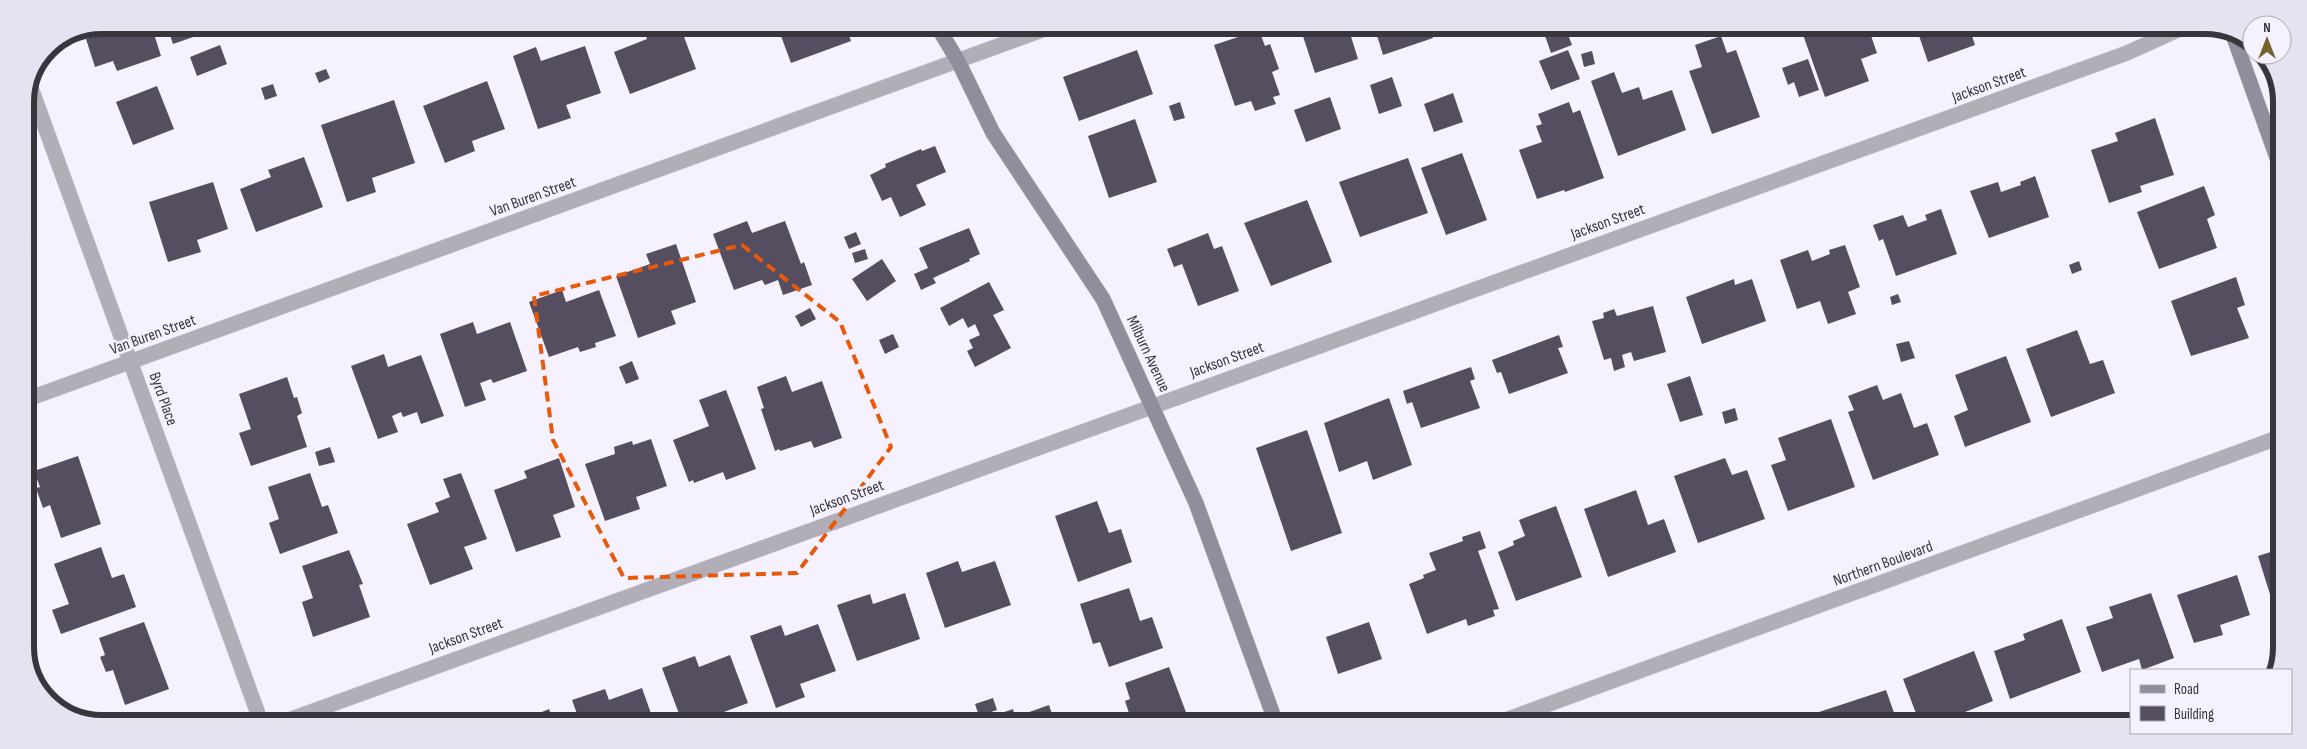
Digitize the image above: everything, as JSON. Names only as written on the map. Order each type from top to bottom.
[{"type":"main road","name":"Milburn Avenue","points":[[942,34],[958,61],[993,133],[1103,299],[1153,405],[1196,503],[1273,715]]},
{"type":"main road","points":[[2235,41],[2273,144]]},
{"type":"street","name":"Van Buren Street","points":[[34,397],[1032,34]]},
{"type":"street","name":"Jackson Street","points":[[302,715],[2127,53],[2169,34]]},
{"type":"street","name":"Byrd Place","points":[[34,99],[257,715]]},
{"type":"street","name":"Northern Boulevard","points":[[1519,715],[2273,440]]},
{"type":"highlighted area","points":[[742,245],[840,322],[891,447],[797,573],[624,578],[553,440],[534,296]]},
{"type":"building","points":[[102,34],[163,34],[155,37],[161,56],[117,71],[113,61],[95,67],[86,39]]},
{"type":"building","points":[[170,34],[202,34],[173,44]]},
{"type":"building","points":[[645,34],[683,34],[696,69],[630,94],[614,52],[647,39]]},
{"type":"building","points":[[780,34],[849,34],[851,41],[791,63]]},
{"type":"building","points":[[1247,34],[1260,34],[1265,46],[1270,44],[1279,69],[1272,72],[1280,95],[1273,97],[1276,104],[1255,111],[1251,101],[1235,106],[1214,45]]},
{"type":"building","points":[[1302,34],[1350,34],[1358,59],[1315,73]]},
{"type":"building","points":[[1377,34],[1432,34],[1433,38],[1383,55]]},
{"type":"building","points":[[1544,34],[1568,34],[1572,45],[1551,53]]},
{"type":"building","points":[[1803,34],[1870,34],[1877,53],[1861,59],[1869,81],[1825,97]]},
{"type":"building","points":[[1918,34],[1971,34],[1975,45],[1928,62]]},
{"type":"building","points":[[1721,36],[1727,53],[1736,50],[1760,117],[1712,134],[1689,71],[1702,67],[1695,45]]},
{"type":"building","points":[[220,45],[227,64],[197,76],[190,57]]},
{"type":"building","points":[[585,46],[601,93],[566,105],[571,118],[538,129],[513,56],[536,47],[541,61]]},
{"type":"building","points":[[1137,50],[1153,94],[1079,121],[1063,77]]},
{"type":"building","points":[[1568,50],[1580,79],[1551,90],[1539,61]]},
{"type":"building","points":[[1592,51],[1595,64],[1584,67],[1581,54]]},
{"type":"building","points":[[1808,59],[1819,90],[1799,97],[1794,82],[1788,85],[1782,68]]},
{"type":"building","points":[[326,69],[330,78],[319,83],[315,73]]},
{"type":"building","points":[[1614,72],[1622,93],[1639,87],[1643,100],[1672,90],[1686,130],[1618,156],[1591,81]]},
{"type":"building","points":[[1392,77],[1402,106],[1379,114],[1370,85]]},
{"type":"building","points":[[487,81],[505,129],[472,141],[475,151],[445,163],[423,106]]},
{"type":"building","points":[[273,84],[277,96],[265,100],[261,88]]},
{"type":"building","points":[[157,86],[174,129],[133,145],[116,102]]},
{"type":"building","points":[[1453,93],[1463,122],[1434,132],[1424,104]]},
{"type":"building","points":[[1330,97],[1341,129],[1306,142],[1294,110]]},
{"type":"building","points":[[394,100],[415,163],[372,178],[376,192],[347,202],[321,125]]},
{"type":"building","points":[[1180,102],[1185,118],[1174,121],[1169,106]]},
{"type":"building","points":[[1569,102],[1573,113],[1580,110],[1604,178],[1565,192],[1564,190],[1537,199],[1519,150],[1542,142],[1536,126],[1542,124],[1538,114]]},
{"type":"building","points":[[2155,118],[2174,175],[2140,186],[2142,192],[2109,203],[2091,150],[2118,141],[2115,133]]},
{"type":"building","points":[[1135,119],[1157,182],[1109,198],[1088,136]]},
{"type":"building","points":[[935,146],[946,172],[916,185],[926,205],[900,217],[891,197],[882,201],[870,175],[886,167],[885,164],[921,149],[922,151]]},
{"type":"building","points":[[1462,153],[1487,220],[1446,235],[1421,168]]},
{"type":"building","points":[[304,157],[323,207],[256,232],[240,189],[271,177],[268,170]]},
{"type":"building","points":[[1408,158],[1428,213],[1360,237],[1339,182]]},
{"type":"building","points":[[2035,176],[2049,217],[1989,238],[1970,191],[1998,182],[2001,192],[2021,185],[2020,182]]},
{"type":"building","points":[[213,182],[228,229],[197,240],[201,252],[168,262],[149,202]]},
{"type":"building","points":[[2204,186],[2215,215],[2207,219],[2217,248],[2159,269],[2137,212]]},
{"type":"building","points":[[1307,200],[1332,262],[1271,286],[1244,223]]},
{"type":"building","points":[[1941,209],[1957,254],[1896,276],[1883,239],[1879,241],[1873,225],[1903,215],[1908,227],[1927,220],[1925,215]]},
{"type":"building","points":[[747,221],[752,233],[785,221],[801,264],[804,262],[812,285],[783,295],[778,280],[765,285],[762,280],[734,290],[713,234]]},
{"type":"building","points":[[969,228],[980,254],[969,259],[970,261],[933,278],[936,283],[921,290],[914,274],[928,268],[919,248]]},
{"type":"building","points":[[856,232],[861,244],[849,249],[844,237]]},
{"type":"building","points":[[1208,233],[1214,249],[1222,246],[1239,291],[1198,306],[1182,264],[1174,267],[1167,249]]},
{"type":"building","points":[[676,244],[696,302],[671,311],[676,324],[638,338],[616,276],[650,264],[646,254]]},
{"type":"building","points":[[1845,245],[1860,287],[1848,292],[1856,314],[1828,324],[1820,301],[1797,309],[1780,260],[1808,250],[1812,261],[1830,254],[1829,250]]},
{"type":"building","points":[[865,249],[868,259],[855,263],[852,253]]},
{"type":"building","points":[[882,259],[896,281],[867,301],[852,279]]},
{"type":"building","points":[[2079,261],[2082,270],[2072,274],[2069,265]]},
{"type":"building","points":[[2236,277],[2245,305],[2237,308],[2249,338],[2191,356],[2171,301]]},
{"type":"building","points":[[1734,279],[1735,285],[1752,279],[1766,321],[1702,344],[1686,297]]},
{"type":"building","points":[[989,282],[1004,310],[993,315],[1011,348],[975,367],[967,351],[973,348],[969,340],[980,335],[975,324],[968,328],[963,318],[949,326],[940,308]]},
{"type":"building","points":[[562,290],[566,302],[599,290],[616,336],[595,343],[596,347],[580,352],[578,347],[549,357],[529,302]]},
{"type":"building","points":[[1898,294],[1901,302],[1892,305],[1890,297]]},
{"type":"building","points":[[1653,306],[1666,352],[1634,361],[1631,352],[1622,355],[1625,367],[1614,371],[1611,358],[1604,360],[1592,321],[1604,318],[1603,313],[1614,309],[1617,316]]},
{"type":"building","points":[[810,308],[816,319],[801,327],[795,316]]},
{"type":"building","points":[[473,322],[477,334],[510,322],[527,371],[493,383],[491,379],[480,383],[486,400],[465,407],[440,334]]},
{"type":"building","points":[[2077,330],[2090,364],[2103,360],[2115,393],[2051,417],[2026,349]]},
{"type":"building","points":[[893,334],[899,347],[885,354],[879,340]]},
{"type":"building","points":[[1559,335],[1563,347],[1558,348],[1568,373],[1509,394],[1501,372],[1497,373],[1492,360]]},
{"type":"building","points":[[1909,341],[1915,358],[1901,362],[1896,344]]},
{"type":"building","points":[[384,354],[388,367],[421,355],[444,416],[421,424],[417,412],[403,417],[401,412],[392,416],[398,432],[378,439],[351,366]]},
{"type":"building","points":[[2006,356],[2031,422],[1965,447],[1954,416],[1968,410],[1955,375]]},
{"type":"building","points":[[632,361],[639,379],[626,384],[619,367]]},
{"type":"building","points":[[1471,367],[1475,379],[1470,381],[1480,408],[1421,428],[1412,402],[1407,404],[1403,391]]},
{"type":"building","points":[[786,376],[792,392],[822,381],[842,438],[814,448],[811,441],[775,451],[761,409],[764,408],[757,387]]},
{"type":"building","points":[[1690,376],[1703,415],[1680,422],[1667,384]]},
{"type":"building","points":[[287,377],[294,398],[297,397],[302,413],[297,416],[307,447],[251,466],[239,433],[251,429],[239,394]]},
{"type":"building","points":[[1877,385],[1883,400],[1901,393],[1914,428],[1927,423],[1939,455],[1873,480],[1848,412],[1854,410],[1848,396]]},
{"type":"building","points":[[726,390],[756,469],[726,480],[723,472],[694,483],[693,480],[689,482],[673,440],[709,426],[699,400]]},
{"type":"building","points":[[1389,398],[1412,465],[1373,480],[1367,461],[1339,472],[1324,423]]},
{"type":"building","points":[[1735,408],[1738,420],[1725,424],[1722,412]]},
{"type":"building","points":[[1831,419],[1855,487],[1788,511],[1771,465],[1786,460],[1778,438]]},
{"type":"building","points":[[1307,430],[1342,533],[1291,551],[1256,448]]},
{"type":"building","points":[[651,439],[667,486],[636,497],[640,509],[605,521],[585,464],[615,454],[614,447],[632,441],[633,445]]},
{"type":"building","points":[[330,447],[335,462],[319,466],[315,452]]},
{"type":"building","points":[[78,456],[101,524],[61,538],[50,505],[43,508],[36,488],[40,487],[34,471]]},
{"type":"building","points":[[559,458],[575,507],[553,515],[561,537],[516,552],[494,490],[527,478],[524,471]]},
{"type":"building","points":[[1725,458],[1732,475],[1747,470],[1765,519],[1698,543],[1674,476]]},
{"type":"building","points":[[310,473],[322,507],[328,505],[338,533],[280,554],[269,523],[279,519],[268,487]]},
{"type":"building","points":[[461,473],[487,539],[464,547],[473,569],[430,585],[407,524],[439,512],[435,503],[450,497],[443,479]]},
{"type":"building","points":[[1636,490],[1648,525],[1664,519],[1676,552],[1608,577],[1584,509]]},
{"type":"building","points":[[1097,501],[1109,533],[1121,529],[1132,562],[1078,582],[1055,516]]},
{"type":"building","points":[[1556,506],[1582,577],[1516,601],[1498,552],[1514,545],[1513,541],[1525,536],[1519,520]]},
{"type":"building","points":[[1480,531],[1486,548],[1478,551],[1499,609],[1493,610],[1495,616],[1468,626],[1466,619],[1427,634],[1409,584],[1424,578],[1423,575],[1436,570],[1429,553],[1463,541],[1462,537]]},
{"type":"building","points":[[101,547],[112,578],[124,574],[136,607],[61,634],[52,610],[69,604],[54,564]]},
{"type":"building","points":[[349,550],[363,584],[359,585],[370,617],[313,637],[302,602],[313,598],[302,566]]},
{"type":"building","points":[[2273,551],[2273,604],[2258,556]]},
{"type":"building","points":[[958,561],[962,572],[995,561],[1011,605],[945,628],[926,573]]},
{"type":"building","points":[[2237,575],[2250,615],[2220,625],[2223,635],[2194,643],[2177,595]]},
{"type":"building","points":[[1129,588],[1140,621],[1152,617],[1163,648],[1109,667],[1100,642],[1093,644],[1080,604]]},
{"type":"building","points":[[905,593],[920,639],[857,661],[837,605],[870,594],[873,604]]},
{"type":"building","points":[[2151,593],[2174,658],[2145,669],[2142,669],[2139,659],[2102,672],[2086,627],[2113,618],[2109,607]]},
{"type":"building","points":[[2062,619],[2081,672],[2010,699],[1994,651],[2025,640],[2023,634]]},
{"type":"building","points":[[144,622],[169,689],[125,705],[113,670],[106,672],[100,657],[105,655],[99,638]]},
{"type":"building","points":[[1369,622],[1382,659],[1338,674],[1326,637]]},
{"type":"building","points":[[818,624],[836,671],[800,684],[805,697],[776,708],[750,636],[781,625],[785,636]]},
{"type":"building","points":[[1974,651],[1993,701],[1958,715],[1917,715],[1903,679]]},
{"type":"building","points":[[730,655],[748,703],[716,715],[679,715],[662,668],[695,656],[699,667]]},
{"type":"building","points":[[1169,667],[1187,715],[1124,715],[1129,713],[1125,701],[1130,699],[1125,683]]},
{"type":"building","points":[[642,688],[652,715],[577,715],[572,700],[605,689],[609,700]]},
{"type":"building","points":[[1886,690],[1895,715],[1820,715],[1819,712]]},
{"type":"building","points":[[993,698],[997,710],[979,715],[975,704]]},
{"type":"building","points":[[1049,705],[1052,715],[1021,715]]},
{"type":"building","points":[[549,709],[551,715],[535,715]]},
{"type":"building","points":[[1013,709],[1014,715],[996,715]]}]
